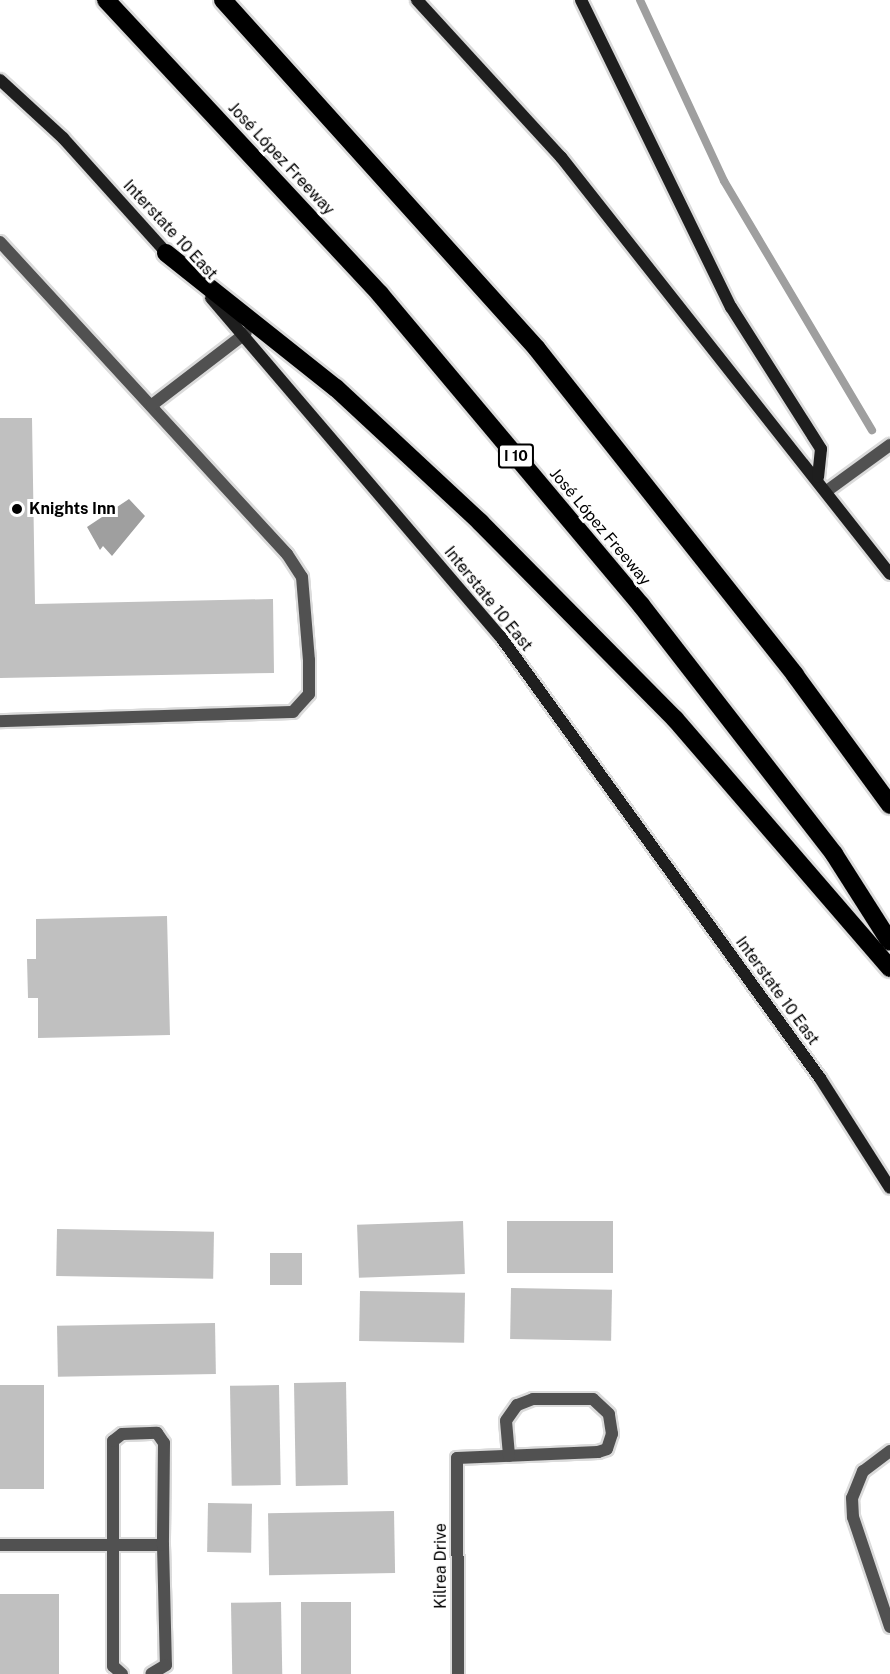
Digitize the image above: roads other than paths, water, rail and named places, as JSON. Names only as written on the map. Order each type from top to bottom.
[{"type":"highway","name":"José López Freeway","points":[[106,0],[380,294],[641,605],[834,854],[890,942]]},
{"type":"highway","points":[[223,0],[537,349],[795,675],[890,806]]},
{"type":"highway","points":[[166,253],[336,388],[480,522],[675,719],[890,968]]},
{"type":"main road","points":[[417,0],[561,157],[818,477],[890,574]]},
{"type":"main road","points":[[580,0],[731,308],[821,449],[818,477]]},
{"type":"main road","name":"Interstate 10 East","points":[[0,80],[63,138],[166,253],[246,333],[500,636],[820,1078],[890,1188]]},
{"type":"street","points":[[0,243],[152,405],[302,577],[309,694],[293,712],[0,721]]},
{"type":"street","points":[[152,405],[246,333]]},
{"type":"street","points":[[828,490],[890,445]]},
{"type":"street","points":[[533,1399],[593,1399],[609,1414],[607,1449],[509,1456],[506,1421],[517,1405],[533,1399]]},
{"type":"street","points":[[122,1674],[113,1666],[113,1441],[122,1434],[158,1433],[165,1443],[163,1545],[166,1665],[150,1674]]},
{"type":"street","points":[[890,1451],[863,1471],[852,1498],[853,1517],[890,1627]]},
{"type":"street","name":"Kilrea Drive","points":[[458,1674],[457,1458],[509,1456]]},
{"type":"street","points":[[0,1545],[163,1545]]},
{"type":"waterway","points":[[640,0],[724,181],[872,430]]},
{"type":"place","name":"Knights Inn","points":[[17,509]]}]
